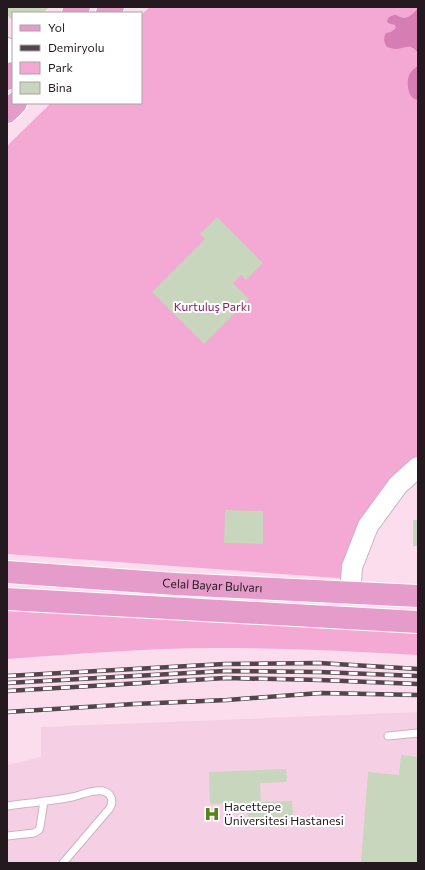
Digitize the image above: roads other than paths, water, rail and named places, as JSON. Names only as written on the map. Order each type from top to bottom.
[{"type":"main road","points":[[7,112],[15,104]]},
{"type":"main road","points":[[351,582],[352,567],[368,526],[398,485],[418,467]]},
{"type":"main road","name":"Celal Bayar Bulvarı","points":[[7,572],[175,584],[418,596]]},
{"type":"main road","name":"Celal Bayar Bulvarı","points":[[7,599],[418,622]]},
{"type":"lane","points":[[388,736],[418,733]]},
{"type":"lane","points":[[7,806],[74,796],[96,791],[102,791],[111,796],[112,804],[110,808],[62,863]]},
{"type":"lane","points":[[7,836],[34,833],[39,830],[44,801]]},
{"type":"railway","points":[[7,676],[225,664],[319,663],[418,669]]},
{"type":"railway","points":[[7,683],[225,671],[320,672],[418,676]]},
{"type":"railway","points":[[7,691],[226,678],[418,684]]},
{"type":"railway","points":[[7,712],[227,700],[321,693],[418,695]]},
{"type":"place","name":"Hacettepe Üniversitesi Hastanesi","points":[[212,814]]},
{"type":"park label","name":"Kurtuluş Parkı","points":[[212,307]]}]
